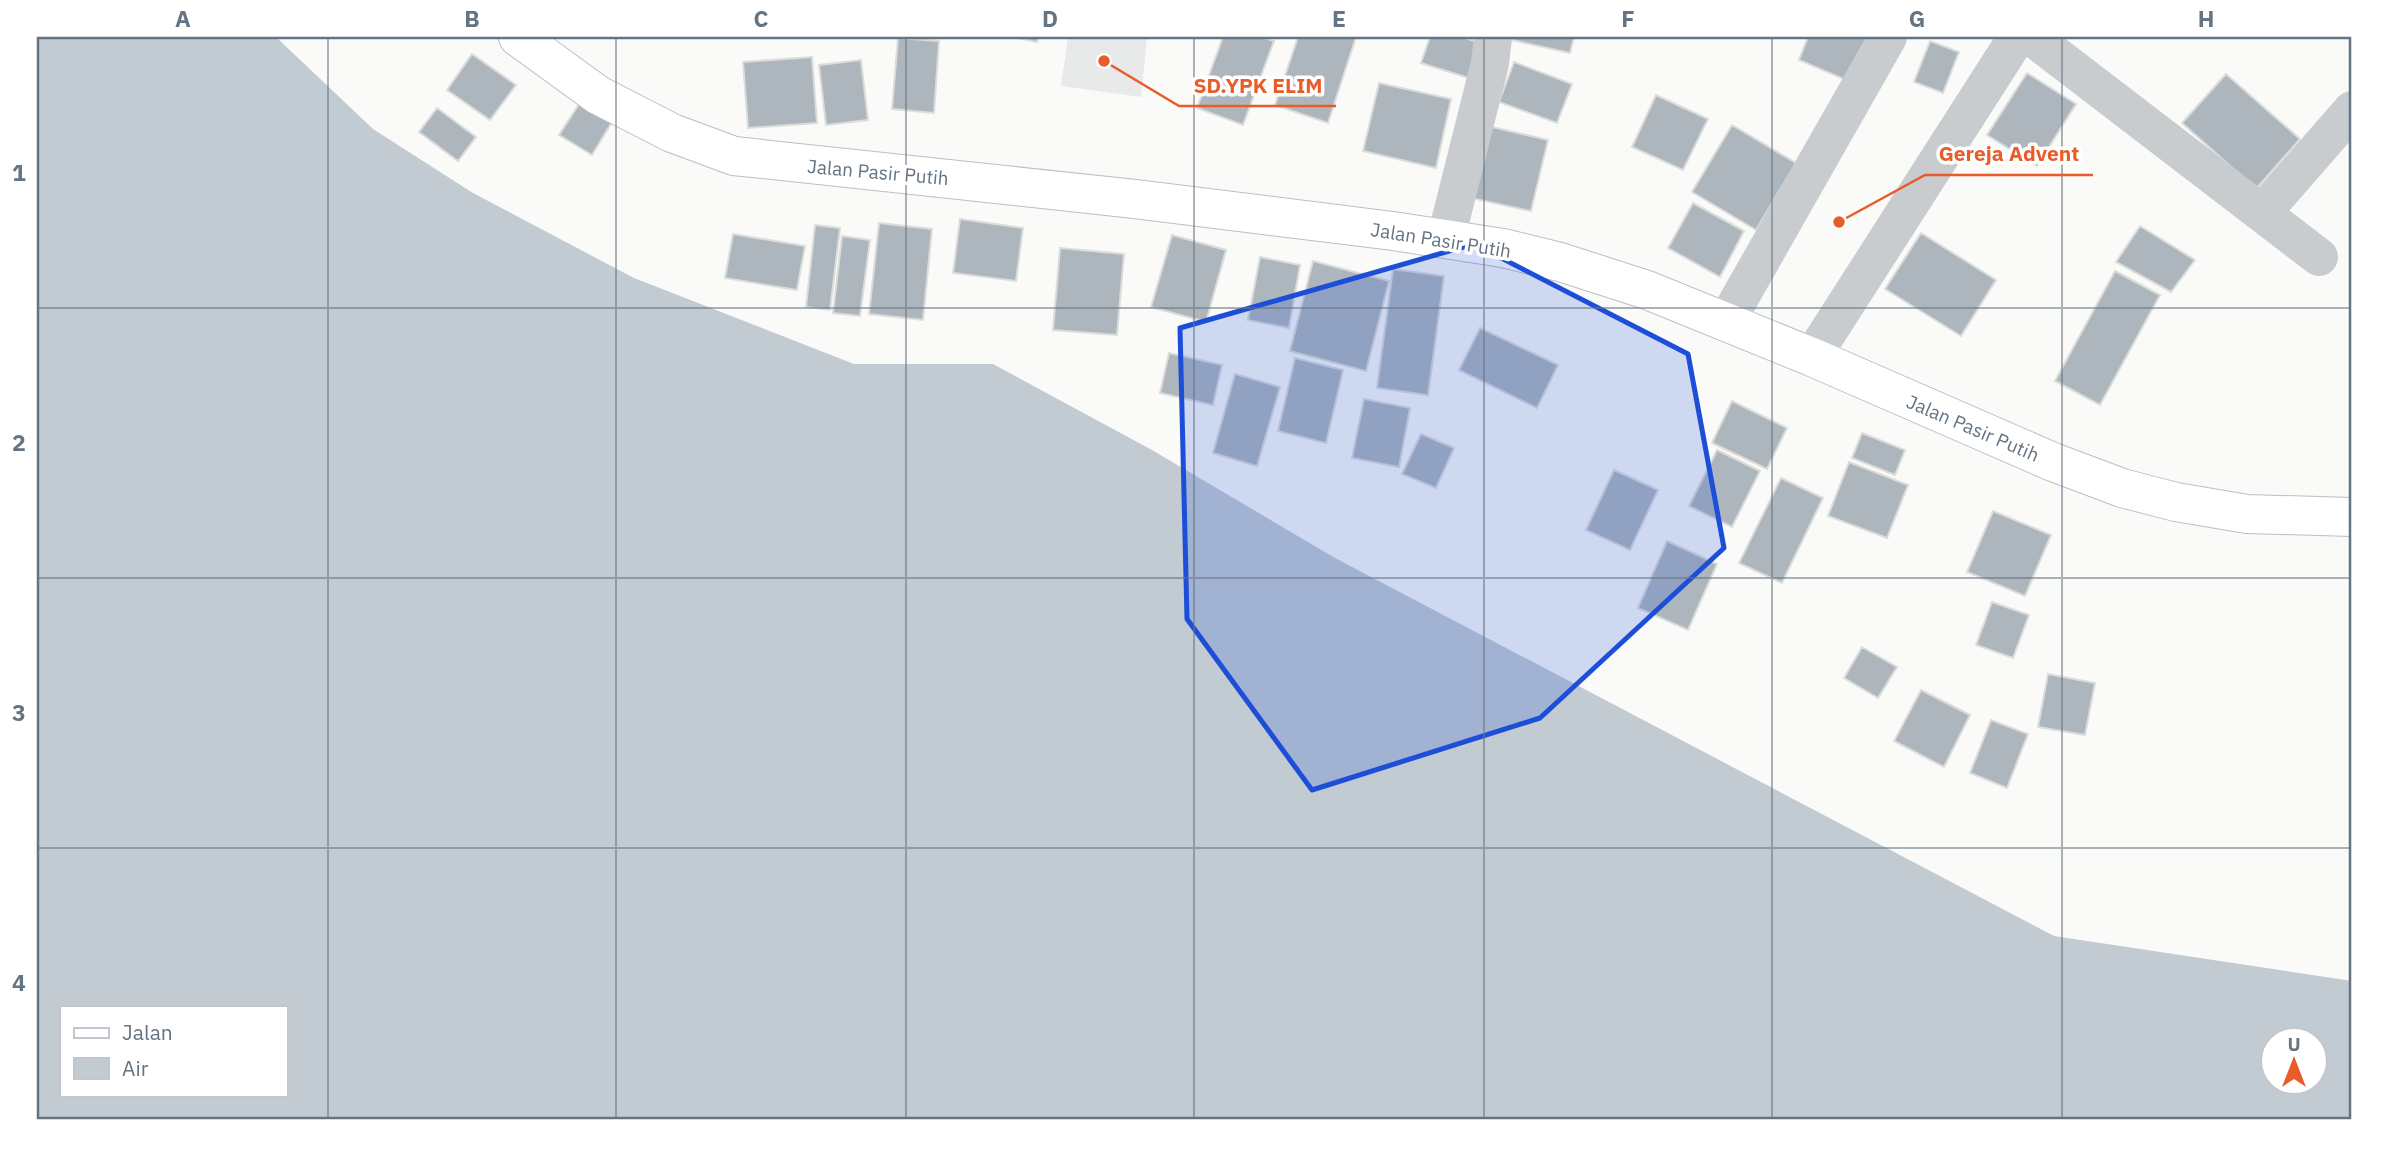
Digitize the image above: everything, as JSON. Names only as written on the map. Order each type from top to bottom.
[{"type":"main road","name":"Jalan Pasir Putih","points":[[519,37],[598,95],[672,133],[734,156],[1122,198],[1446,238],[1503,248],[1647,290],[2053,462],[2148,496],[2247,514],[2352,517]]},
{"type":"street","points":[[1446,238],[1490,63],[1493,37]]},
{"type":"street","points":[[1726,322],[1888,37]]},
{"type":"street","points":[[1812,358],[2017,37]]},
{"type":"street","points":[[2032,37],[2319,257]]},
{"type":"street","points":[[2262,213],[2352,110]]},
{"type":"highlighted area","points":[[1474,244],[1688,354],[1724,548],[1540,718],[1312,790],[1187,619],[1180,328]]},
{"type":"shaded area","points":[[1068,37],[1147,37],[1141,97],[1061,86]]},
{"type":"water","points":[[37,37],[276,37],[373,129],[473,193],[634,278],[854,364],[993,364],[1152,450],[1335,558],[2054,936],[2352,981],[2352,1119],[37,1119]]},
{"type":"building","points":[[1012,37],[1038,37],[1037,42]]},
{"type":"building","points":[[1223,37],[1261,37],[1274,41],[1243,125],[1197,108]]},
{"type":"building","points":[[1298,37],[1356,37],[1328,123],[1275,105]]},
{"type":"building","points":[[1430,37],[1462,37],[1484,44],[1472,79],[1421,63]]},
{"type":"building","points":[[1512,37],[1574,37],[1570,53],[1512,40]]},
{"type":"building","points":[[1808,37],[1873,37],[1853,83],[1799,60]]},
{"type":"building","points":[[898,38],[939,41],[934,113],[892,109]]},
{"type":"building","points":[[1930,41],[1959,52],[1943,93],[1914,82]]},
{"type":"building","points":[[472,54],[516,85],[490,120],[447,90]]},
{"type":"building","points":[[812,57],[817,123],[748,128],[743,62]]},
{"type":"building","points":[[861,60],[868,120],[826,125],[819,65]]},
{"type":"building","points":[[1514,62],[1572,84],[1557,123],[1499,102]]},
{"type":"building","points":[[2027,73],[2076,104],[2037,166],[1987,135]]},
{"type":"building","points":[[2226,74],[2300,139],[2256,189],[2182,123]]},
{"type":"building","points":[[1379,83],[1451,99],[1436,168],[1363,151]]},
{"type":"building","points":[[1656,95],[1708,119],[1683,170],[1632,147]]},
{"type":"building","points":[[583,98],[615,117],[592,155],[559,135]]},
{"type":"building","points":[[437,108],[476,137],[458,161],[419,132]]},
{"type":"building","points":[[1732,125],[1796,163],[1756,230],[1692,192]]},
{"type":"building","points":[[1488,126],[1548,140],[1531,211],[1471,198]]},
{"type":"building","points":[[1693,203],[1744,231],[1720,277],[1668,248]]},
{"type":"building","points":[[960,219],[1023,228],[1016,281],[953,273]]},
{"type":"building","points":[[879,223],[932,229],[923,320],[869,314]]},
{"type":"building","points":[[815,225],[840,228],[830,310],[806,307]]},
{"type":"building","points":[[2140,226],[2195,260],[2171,292],[2116,262]]},
{"type":"building","points":[[1921,233],[1996,280],[1961,336],[1885,289]]},
{"type":"building","points":[[733,234],[805,246],[797,290],[725,278]]},
{"type":"building","points":[[1172,235],[1226,250],[1206,322],[1151,307]]},
{"type":"building","points":[[842,236],[870,240],[860,316],[833,313]]},
{"type":"building","points":[[1060,248],[1124,254],[1117,335],[1053,330]]},
{"type":"building","points":[[1260,257],[1300,265],[1289,328],[1248,320]]},
{"type":"building","points":[[1313,261],[1389,281],[1366,371],[1290,351]]},
{"type":"building","points":[[1393,269],[1444,276],[1428,395],[1377,388]]},
{"type":"building","points":[[2115,271],[2160,295],[2100,405],[2055,381]]},
{"type":"building","points":[[1480,328],[1558,365],[1537,408],[1459,370]]},
{"type":"building","points":[[1169,353],[1222,365],[1213,405],[1160,393]]},
{"type":"building","points":[[1295,358],[1343,370],[1326,443],[1278,431]]},
{"type":"building","points":[[1235,374],[1280,387],[1257,466],[1213,453]]},
{"type":"building","points":[[1364,399],[1410,408],[1399,467],[1352,458]]},
{"type":"building","points":[[1732,401],[1787,428],[1767,469],[1712,443]]},
{"type":"building","points":[[1862,433],[1905,450],[1895,475],[1852,458]]},
{"type":"building","points":[[1421,434],[1454,448],[1436,488],[1402,474]]},
{"type":"building","points":[[1717,450],[1760,471],[1732,527],[1689,506]]},
{"type":"building","points":[[1849,462],[1908,485],[1887,538],[1828,516]]},
{"type":"building","points":[[1614,470],[1658,490],[1630,550],[1586,530]]},
{"type":"building","points":[[1781,478],[1823,498],[1782,583],[1739,563]]},
{"type":"building","points":[[1993,511],[2051,535],[2025,596],[1967,572]]},
{"type":"building","points":[[1667,541],[1717,564],[1688,630],[1638,608]]},
{"type":"building","points":[[1992,602],[2029,615],[2013,658],[1976,645]]},
{"type":"building","points":[[1862,647],[1897,667],[1878,698],[1844,678]]},
{"type":"building","points":[[2048,674],[2095,683],[2085,735],[2038,727]]},
{"type":"building","points":[[1921,690],[1970,715],[1944,767],[1894,741]]},
{"type":"building","points":[[1991,720],[2028,734],[2007,788],[1970,773]]},
{"type":"place","name":"SD.YPK ELIM","points":[[1104,61]]},
{"type":"place","name":"Gereja Advent","points":[[1839,222]]}]
